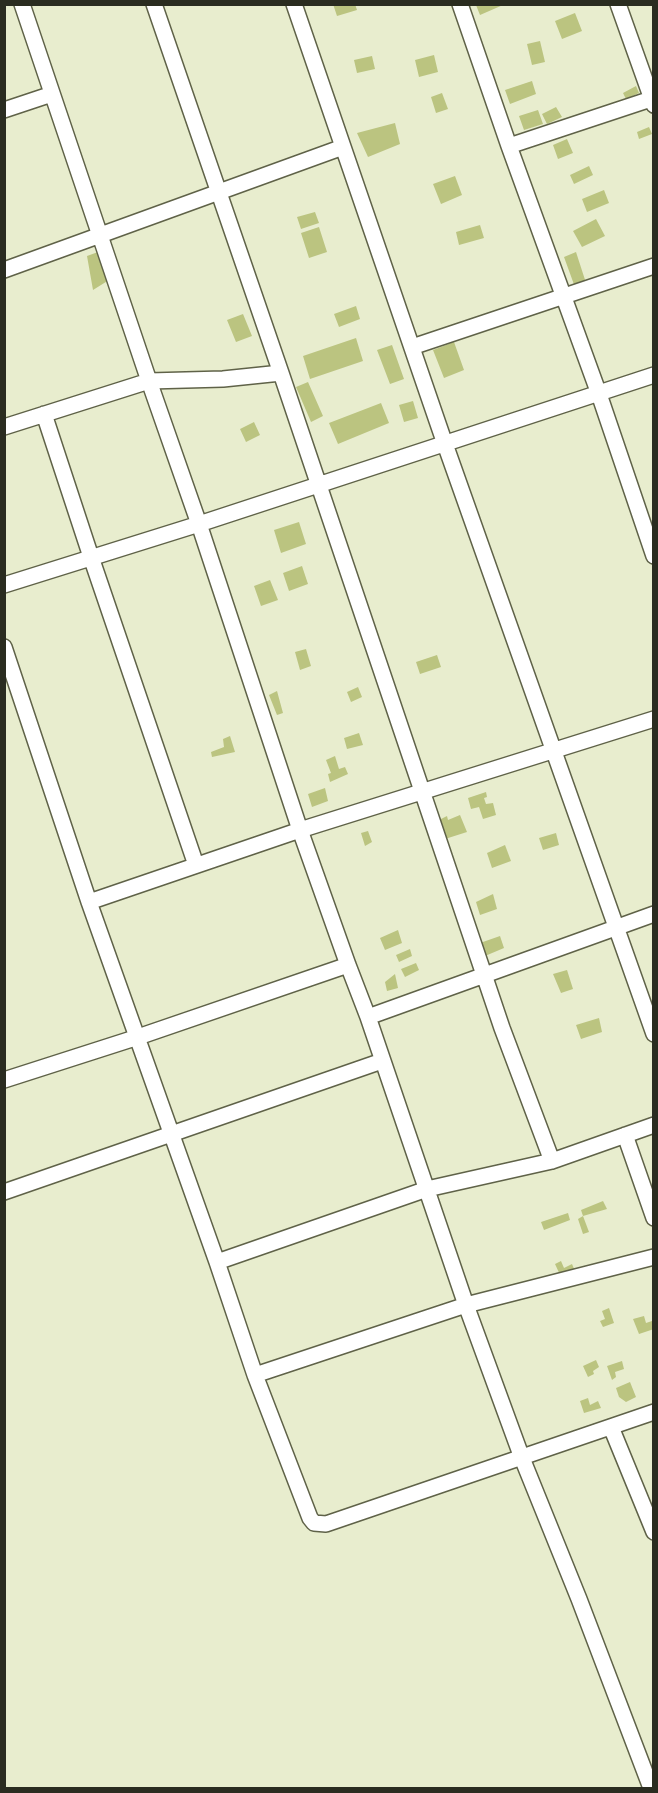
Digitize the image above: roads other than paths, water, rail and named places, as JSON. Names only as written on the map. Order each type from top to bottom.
[{"type":"street","points":[[22,4],[199,524],[300,830],[368,1017],[466,1305],[522,1458],[651,1788]]},
{"type":"street","points":[[154,4],[484,976],[552,1161]]},
{"type":"street","points":[[294,4],[445,444],[654,1034]]},
{"type":"street","points":[[459,4],[508,146],[599,394],[653,553]]},
{"type":"street","points":[[508,146],[653,101],[618,4]]},
{"type":"street","points":[[4,110],[52,94]]},
{"type":"street","points":[[4,270],[343,147]]},
{"type":"street","points":[[412,347],[654,266]]},
{"type":"street","points":[[4,427],[149,381],[223,379],[281,373]]},
{"type":"street","points":[[4,585],[199,524],[654,375]]},
{"type":"street","points":[[44,414],[196,865]]},
{"type":"street","points":[[4,647],[89,902],[172,1133],[255,1375],[310,1518],[314,1523],[326,1524],[654,1412]]},
{"type":"street","points":[[89,902],[300,830],[654,719]]},
{"type":"street","points":[[368,1017],[654,914]]},
{"type":"street","points":[[4,1080],[348,965]]},
{"type":"street","points":[[4,1192],[382,1061]]},
{"type":"street","points":[[217,1262],[427,1189],[552,1161],[654,1125]]},
{"type":"street","points":[[625,1135],[654,1218]]},
{"type":"street","points":[[255,1375],[466,1305],[654,1257]]},
{"type":"street","points":[[611,1427],[654,1532]]}]
